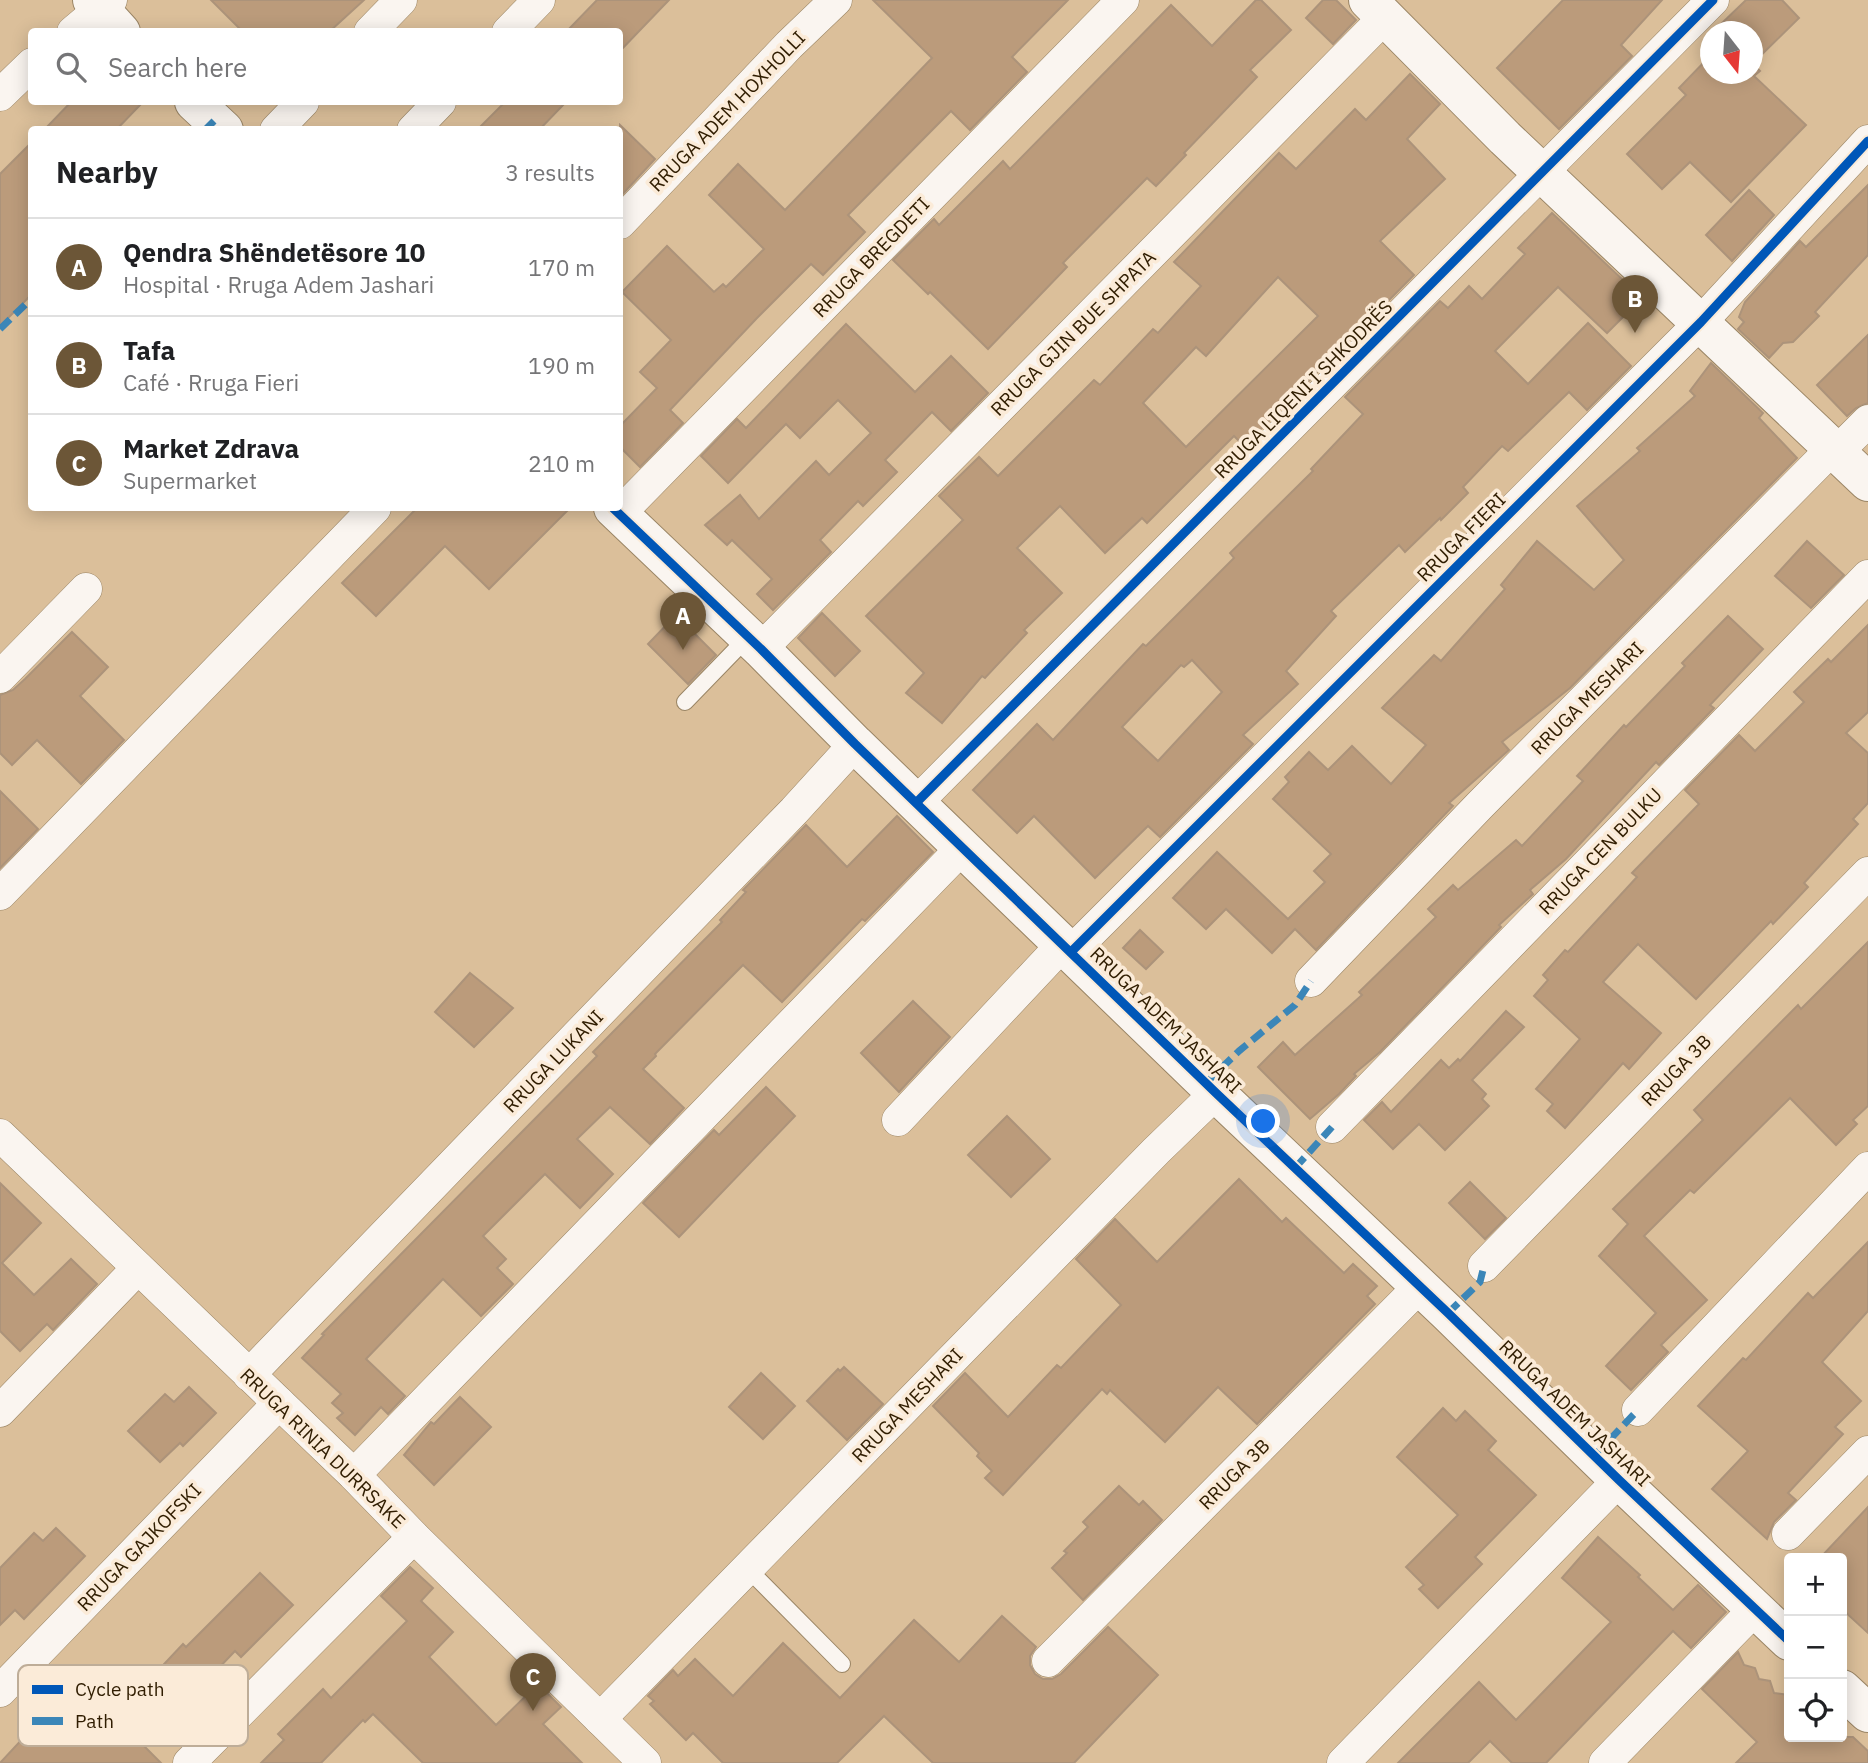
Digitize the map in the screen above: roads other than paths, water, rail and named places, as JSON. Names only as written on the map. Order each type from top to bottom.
[{"type":"street","points":[[374,28],[401,0]]},
{"type":"street","points":[[512,28],[538,0]]},
{"type":"street","name":"RRUGA ADEM HOXHOLLI","points":[[623,220],[789,45],[836,0]]},
{"type":"street","name":"RRUGA BREGDETI","points":[[623,504],[1123,0]]},
{"type":"street","name":"RRUGA LIQENI I SHKODRËS","points":[[917,802],[1713,0]]},
{"type":"street","points":[[1376,8],[1542,173],[1868,482]]},
{"type":"street","name":"RRUGA GJIN BUE SHPATA","points":[[754,643],[1376,8]]},
{"type":"street","points":[[0,95],[28,68]]},
{"type":"street","points":[[197,105],[220,126]]},
{"type":"street","points":[[280,126],[300,105]]},
{"type":"street","points":[[417,126],[437,105]]},
{"type":"street","name":"RRUGA FIERI","points":[[898,1120],[1067,948],[1701,322],[1868,141]]},
{"type":"street","name":"RRUGA MESHARI","points":[[1311,981],[1832,449],[1847,442],[1868,421]]},
{"type":"street","points":[[0,894],[372,511]]},
{"type":"street","name":"RRUGA ADEM JASHARI","points":[[616,511],[1216,1093],[1784,1636]]},
{"type":"street","name":"RRUGA CEN BULKU","points":[[1332,1126],[1868,576]]},
{"type":"street","points":[[0,677],[86,589]]},
{"type":"street","name":"RRUGA LUKANI","points":[[249,1376],[794,811],[855,744]]},
{"type":"street","points":[[354,1475],[963,847]]},
{"type":"street","name":"RRUGA 3B","points":[[1483,1266],[1868,873]]},
{"type":"street","name":"RRUGA MESHARI","points":[[600,1719],[1216,1093]]},
{"type":"street","name":"RRUGA RINIA DURRSAKE","points":[[2,1140],[354,1475],[645,1763]]},
{"type":"street","points":[[1638,1410],[1868,1168]]},
{"type":"street","points":[[0,1411],[137,1269]]},
{"type":"street","name":"RRUGA 3B","points":[[1048,1661],[1420,1286]]},
{"type":"street","name":"RRUGA GAJKOFSKI","points":[[24,1665],[279,1403]]},
{"type":"street","points":[[1787,1534],[1868,1452]]},
{"type":"street","points":[[1343,1763],[1619,1480]]},
{"type":"street","points":[[248,1704],[414,1537]]},
{"type":"street","points":[[1605,1763],[1755,1609]]},
{"type":"street","name":"RRUGA GAJKOFSKI","points":[[0,1690],[18,1671]]},
{"type":"street","points":[[1847,1694],[1868,1713]]},
{"type":"street","points":[[190,1763],[207,1746]]},
{"type":"lane","points":[[685,702],[754,643]]},
{"type":"lane","points":[[747,1569],[842,1664]]},
{"type":"place","name":"Tafa","points":[[1635,333]]},
{"type":"place","name":"Qendra Shëndetësore 10","points":[[683,650]]},
{"type":"place","name":"Market Zdrava","points":[[533,1711]]}]
